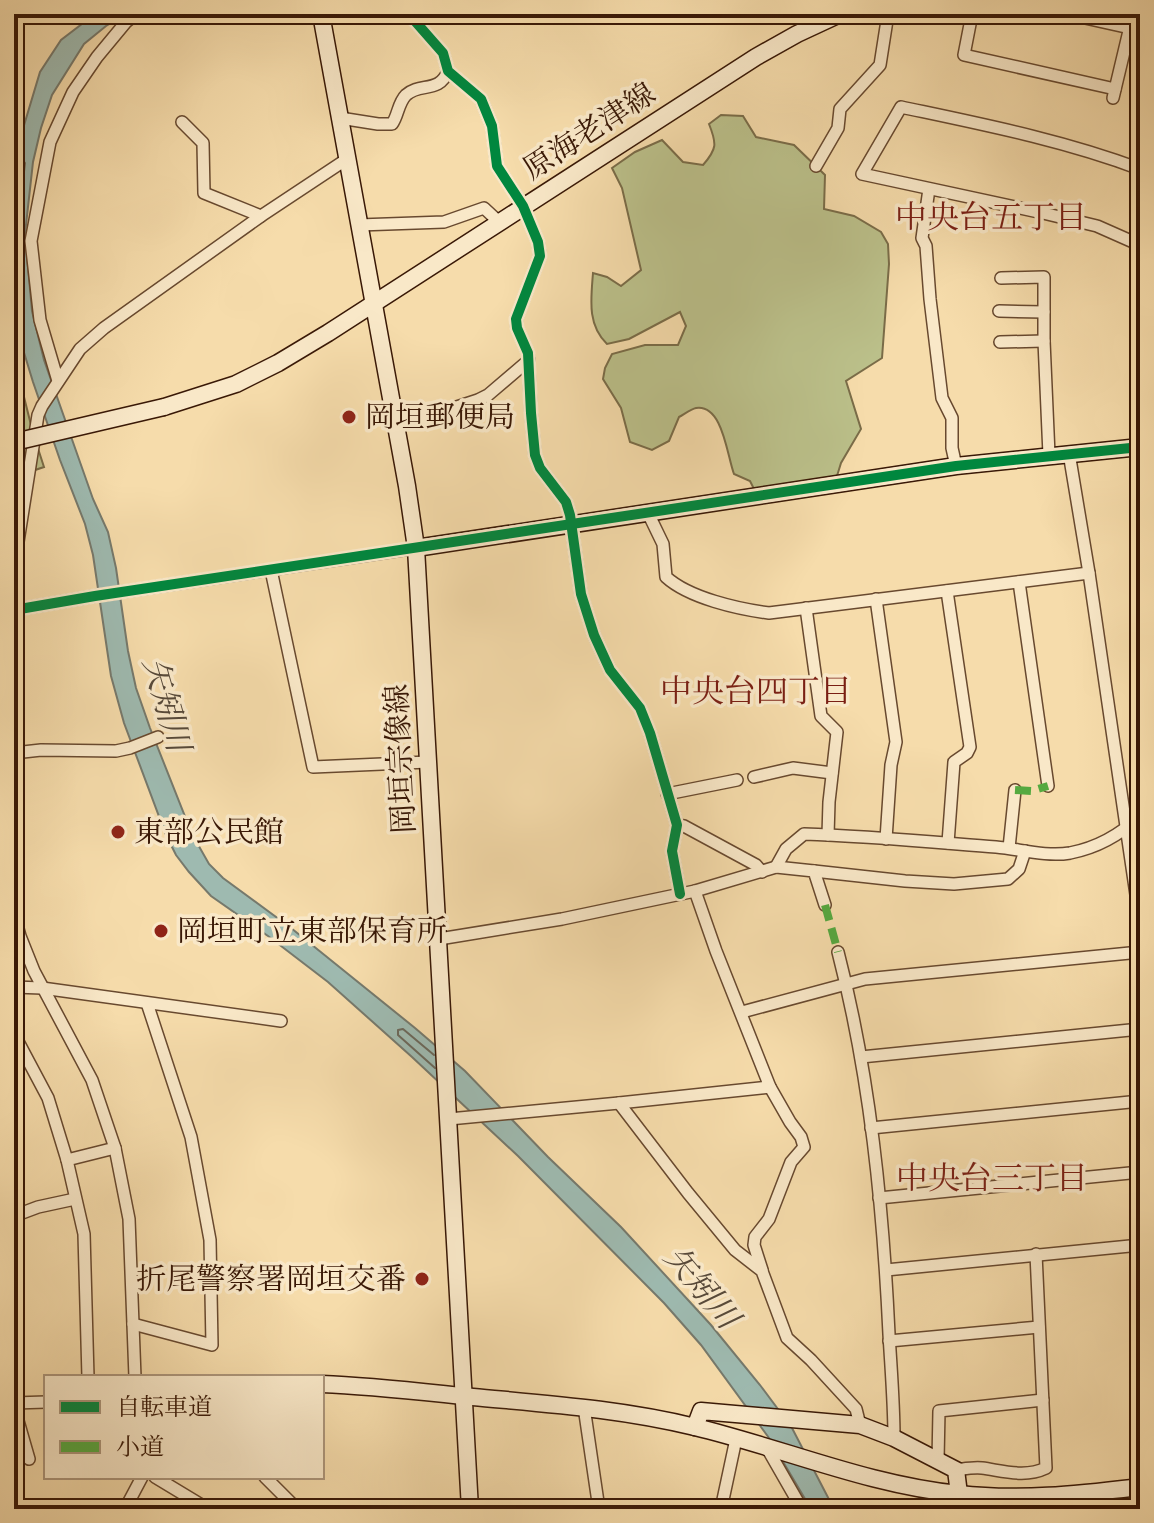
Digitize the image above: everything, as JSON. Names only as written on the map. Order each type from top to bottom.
[{"type":"main road","name":"岡垣宗像線","points":[[321,14],[416,548],[470,1509]]},
{"type":"main road","name":"原海老津線","points":[[16,440],[164,407],[236,384],[278,363],[756,57],[840,14]]},
{"type":"main road","points":[[416,548],[956,466],[1140,447]]},
{"type":"main road","points":[[324,1384],[584,1407],[695,1427],[895,1483],[959,1494],[1070,1502],[1140,1487]]},
{"type":"main road","points":[[695,1427],[701,1411],[860,1425],[894,1438],[956,1470],[959,1494]]},
{"type":"street","points":[[58,381],[40,320],[31,241],[50,142],[73,92],[97,57],[136,14]]},
{"type":"street","points":[[411,14],[443,53],[448,71],[481,99],[492,126],[497,166],[523,206],[538,242],[540,256],[516,319],[529,360],[535,455],[540,468],[566,502],[581,594],[589,621],[610,670],[640,708],[650,733],[677,825],[672,851],[680,894]]},
{"type":"street","points":[[816,166],[838,128],[840,109],[880,65],[888,14]]},
{"type":"street","points":[[972,14],[964,55],[1114,93],[1133,14]]},
{"type":"street","points":[[1067,14],[1130,28]]},
{"type":"street","points":[[340,118],[392,124],[407,93],[439,83],[448,71]]},
{"type":"street","points":[[1140,169],[1102,154],[901,107],[862,174],[1097,226],[1140,245]]},
{"type":"street","points":[[182,122],[203,143],[204,193],[261,216]]},
{"type":"street","points":[[14,567],[38,415],[80,349],[104,328],[261,216],[347,159]]},
{"type":"street","points":[[929,189],[922,238],[926,246],[942,398],[952,418],[952,448],[956,466]]},
{"type":"street","points":[[359,225],[444,222],[484,208],[499,222]]},
{"type":"street","points":[[1001,278],[1044,277],[1049,455]]},
{"type":"street","points":[[999,311],[1044,312]]},
{"type":"street","points":[[1000,342],[1044,341]]},
{"type":"street","points":[[396,427],[488,395],[529,360]]},
{"type":"street","points":[[1069,453],[1140,922]]},
{"type":"street","points":[[648,513],[663,544],[666,577],[673,583],[718,603],[769,613],[1089,573]]},
{"type":"street","points":[[14,610],[416,548]]},
{"type":"street","points":[[271,570],[313,767],[428,762]]},
{"type":"street","points":[[1019,582],[1048,786]]},
{"type":"street","points":[[947,591],[970,747],[954,762],[948,843]]},
{"type":"street","points":[[876,599],[896,742],[891,765],[886,839]]},
{"type":"street","points":[[806,608],[821,716],[837,732],[828,835]]},
{"type":"street","points":[[14,753],[41,750],[116,751],[158,737]]},
{"type":"street","points":[[754,777],[793,768],[832,773]]},
{"type":"street","points":[[667,794],[737,780]]},
{"type":"street","points":[[1009,848],[1015,790]]},
{"type":"street","points":[[776,867],[786,849],[804,834],[1066,854],[1085,849],[1126,829],[1140,816]]},
{"type":"street","points":[[677,825],[756,865],[762,872]]},
{"type":"street","points":[[439,939],[562,919],[695,891],[776,867],[954,884],[1008,879],[1019,869],[1025,851]]},
{"type":"street","points":[[814,871],[825,905]]},
{"type":"street","points":[[695,891],[770,1087],[804,1147],[791,1162],[769,1219],[755,1237],[754,1245],[762,1271],[787,1338],[856,1409],[860,1425]]},
{"type":"street","points":[[14,914],[42,988],[92,1080],[115,1148],[129,1219],[135,1375]]},
{"type":"street","points":[[838,952],[861,1057],[871,1128],[886,1270],[894,1438]]},
{"type":"street","points":[[742,1012],[865,979],[1140,952]]},
{"type":"street","points":[[14,987],[42,988],[281,1021]]},
{"type":"street","points":[[133,1324],[212,1345],[210,1240],[194,1152],[147,1003]]},
{"type":"street","points":[[861,1057],[1140,1029]]},
{"type":"street","points":[[14,1034],[48,1098],[67,1160],[84,1234],[88,1375]]},
{"type":"street","points":[[449,1119],[770,1087]]},
{"type":"street","points":[[871,1128],[1140,1101]]},
{"type":"street","points":[[619,1103],[735,1250],[762,1271]]},
{"type":"street","points":[[67,1160],[115,1148]]},
{"type":"street","points":[[879,1198],[1140,1172]]},
{"type":"street","points":[[14,1216],[75,1199]]},
{"type":"street","points":[[886,1270],[1140,1245]]},
{"type":"street","points":[[14,1254],[16,1414],[29,1459]]},
{"type":"street","points":[[956,1470],[980,1467],[1006,1473],[1037,1473],[1046,1468],[1036,1254]]},
{"type":"street","points":[[889,1341],[1039,1327]]},
{"type":"street","points":[[938,1460],[939,1411],[1043,1400]]},
{"type":"street","points":[[16,1403],[44,1402]]},
{"type":"street","points":[[584,1407],[599,1509]]},
{"type":"street","points":[[721,1509],[736,1439]]},
{"type":"street","points":[[770,1448],[802,1509]]},
{"type":"street","points":[[125,1509],[141,1479]]},
{"type":"street","points":[[158,1479],[208,1509]]},
{"type":"street","points":[[267,1479],[297,1509]]},
{"type":"green space","points":[[721,115],[743,116],[756,137],[794,145],[825,175],[824,209],[854,216],[881,232],[888,244],[882,358],[846,381],[861,429],[837,476],[826,484],[756,493],[750,481],[734,474],[718,422],[705,409],[696,408],[679,417],[669,441],[652,450],[630,442],[621,408],[603,379],[612,354],[645,345],[678,345],[686,326],[680,312],[629,339],[607,344],[596,329],[592,311],[593,273],[621,286],[641,270],[622,188],[612,168],[635,152],[662,140],[683,162],[703,165],[714,146],[709,124]]},
{"type":"green space","points":[[14,357],[44,467],[14,477]]},
{"type":"water","points":[[95,14],[126,14],[84,44],[52,95],[41,128],[33,162],[25,234],[32,311],[44,360],[93,499],[108,532],[136,688],[192,834],[209,864],[223,878],[291,928],[465,1071],[621,1227],[711,1325],[760,1385],[792,1428],[834,1509],[811,1509],[769,1438],[701,1345],[664,1303],[518,1156],[412,1057],[328,982],[211,896],[176,855],[166,835],[124,723],[111,676],[93,555],[85,524],[33,382],[14,304],[14,177],[19,142],[40,72],[61,40]]},
{"type":"marked path","points":[[1015,790],[1031,791],[1048,786]]},
{"type":"marked path","points":[[825,905],[838,952]]},
{"type":"cycle path","points":[[411,14],[443,53],[448,71],[481,99],[492,126],[497,166],[523,206],[538,242],[540,256],[516,319],[528,353],[535,455],[540,468],[566,502],[581,594],[594,635],[610,670],[640,708],[650,733],[677,825],[672,851],[680,894]]},
{"type":"cycle path","points":[[14,610],[956,466],[1140,447]]},
{"type":"place","name":"岡垣郵便局","points":[[349,417]]},
{"type":"place","name":"東部公民館","points":[[118,832]]},
{"type":"place","name":"岡垣町立東部保育所","points":[[161,931]]},
{"type":"place","name":"折尾警察署岡垣交番","points":[[422,1279]]},
{"type":"district","name":"中央台五丁目","points":[[991,217]]},
{"type":"district","name":"中央台四丁目","points":[[756,691]]},
{"type":"district","name":"中央台三丁目","points":[[992,1178]]},
{"type":"water label","name":"矢矧川","points":[[167,704]]},
{"type":"water label","name":"矢矧川","points":[[702,1287]]}]
